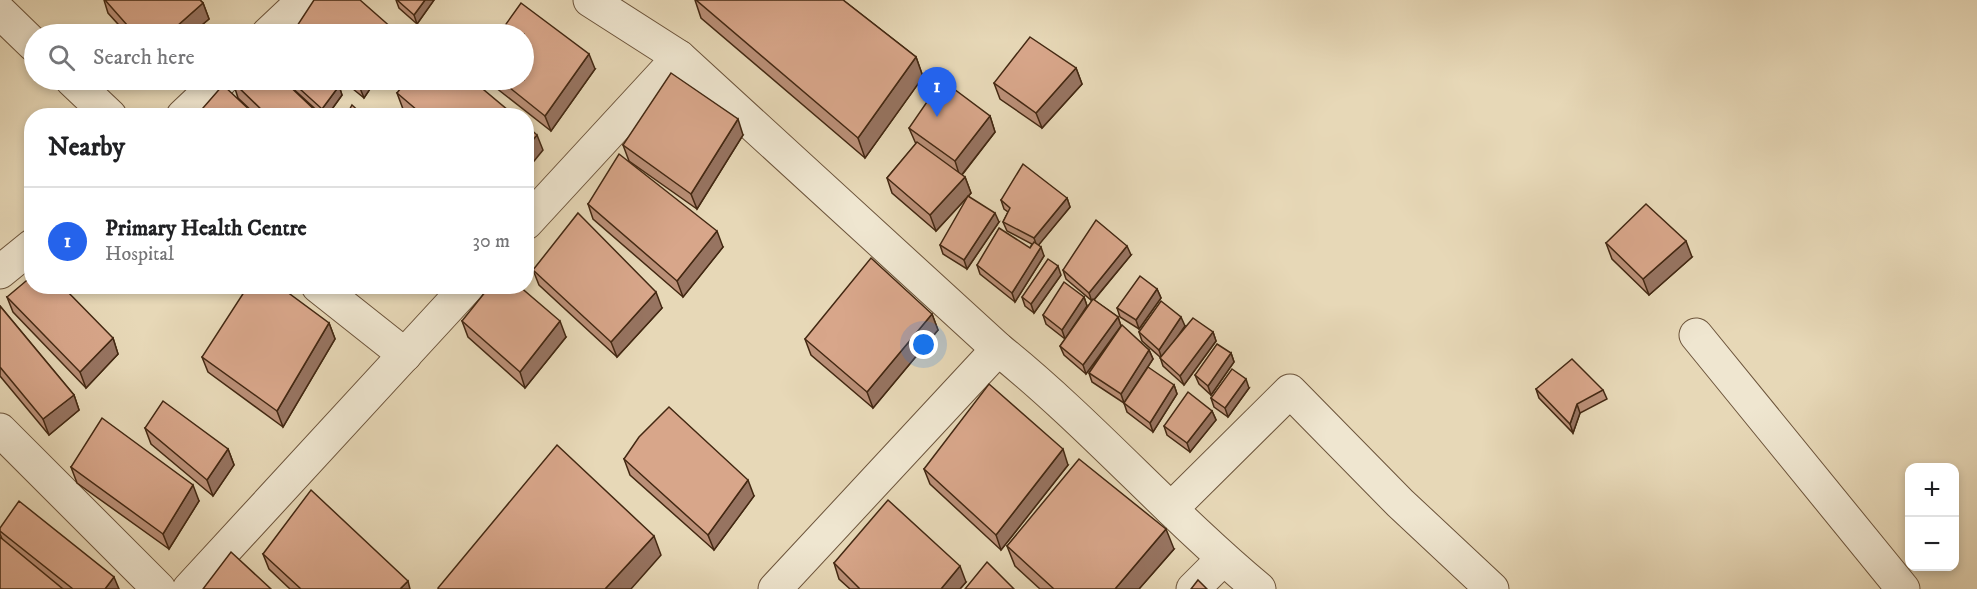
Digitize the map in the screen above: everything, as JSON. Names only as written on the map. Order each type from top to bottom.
[{"type":"street","points":[[279,24],[304,0]]},
{"type":"street","points":[[590,0],[680,57],[998,349],[1048,389],[1223,559],[1259,589]]},
{"type":"street","points":[[0,12],[24,35]]},
{"type":"street","points":[[534,214],[680,57]]},
{"type":"street","points":[[83,90],[102,108]]},
{"type":"street","points":[[191,108],[210,90]]},
{"type":"street","points":[[0,272],[24,252]]},
{"type":"street","points":[[328,294],[405,355]]},
{"type":"street","points":[[189,589],[461,294]]},
{"type":"street","points":[[1696,335],[1903,589]]},
{"type":"street","points":[[775,589],[998,349]]},
{"type":"street","points":[[1171,509],[1290,391],[1400,503],[1492,589]]},
{"type":"street","points":[[0,430],[159,589]]},
{"type":"street","points":[[1193,589],[1223,559]]},
{"type":"building","points":[[105,0],[200,0],[203,3],[179,24],[126,24]]},
{"type":"building","points":[[314,0],[360,0],[387,24],[298,24]]},
{"type":"building","points":[[397,0],[425,0],[414,15]]},
{"type":"building","points":[[696,0],[843,0],[916,57],[858,138]]},
{"type":"building","points":[[521,3],[589,54],[545,116],[512,90],[534,90],[534,24],[506,24]]},
{"type":"building","points":[[1030,37],[1076,68],[1036,113],[994,83]]},
{"type":"building","points":[[671,73],[738,119],[691,194],[623,145]]},
{"type":"building","points":[[942,80],[990,116],[955,161],[909,128]]},
{"type":"building","points":[[219,90],[228,90],[247,108],[203,108]]},
{"type":"building","points":[[241,90],[294,90],[313,108],[260,108]]},
{"type":"building","points":[[301,90],[336,90],[321,108]]},
{"type":"building","points":[[399,90],[484,90],[505,108],[415,108],[397,93]]},
{"type":"building","points":[[917,142],[965,177],[930,215],[887,178]]},
{"type":"building","points":[[619,154],[717,231],[677,281],[588,204]]},
{"type":"building","points":[[1023,164],[1067,198],[1034,238],[1003,222],[1010,208],[1001,200]]},
{"type":"building","points":[[968,196],[995,213],[964,260],[940,245]]},
{"type":"building","points":[[1646,204],[1686,241],[1643,279],[1606,243]]},
{"type":"building","points":[[578,213],[656,292],[611,342],[534,269]]},
{"type":"building","points":[[1096,220],[1127,246],[1089,293],[1063,270]]},
{"type":"building","points":[[999,228],[1030,248],[1034,242],[1041,247],[1012,293],[977,265]]},
{"type":"building","points":[[871,258],[932,314],[867,392],[805,339]]},
{"type":"building","points":[[1048,259],[1058,266],[1031,304],[1022,297]]},
{"type":"building","points":[[1140,276],[1157,289],[1136,320],[1117,308]]},
{"type":"building","points":[[1064,282],[1084,297],[1062,330],[1043,315]]},
{"type":"building","points":[[24,283],[24,294],[70,294],[113,338],[80,372],[7,297]]},
{"type":"building","points":[[243,294],[290,294],[329,323],[277,411],[202,357]]},
{"type":"building","points":[[484,294],[528,294],[560,321],[520,372],[462,321]]},
{"type":"building","points":[[1093,299],[1118,317],[1083,365],[1060,346]]},
{"type":"building","points":[[1161,301],[1181,317],[1159,350],[1139,332]]},
{"type":"building","points":[[0,306],[74,395],[43,419],[0,367]]},
{"type":"building","points":[[1193,318],[1213,332],[1180,376],[1160,358]]},
{"type":"building","points":[[1122,325],[1149,350],[1121,394],[1089,373]]},
{"type":"building","points":[[1217,344],[1231,353],[1208,386],[1195,375]]},
{"type":"building","points":[[1572,359],[1603,390],[1577,404],[1570,424],[1536,389]]},
{"type":"building","points":[[1148,367],[1174,385],[1150,423],[1124,403]]},
{"type":"building","points":[[1232,369],[1246,379],[1225,408],[1211,398]]},
{"type":"building","points":[[989,384],[1063,449],[996,535],[924,469]]},
{"type":"building","points":[[1188,392],[1212,411],[1187,443],[1164,426]]},
{"type":"building","points":[[163,401],[228,449],[207,480],[145,428]]},
{"type":"building","points":[[669,407],[748,480],[708,535],[624,459],[639,437]]},
{"type":"building","points":[[102,418],[193,485],[163,534],[71,467]]},
{"type":"building","points":[[557,445],[654,536],[605,589],[438,589],[438,588]]},
{"type":"building","points":[[1079,459],[1166,529],[1115,589],[1054,589],[1007,546]]},
{"type":"building","points":[[311,490],[408,581],[400,589],[301,589],[263,554]]},
{"type":"building","points":[[888,500],[960,566],[941,589],[860,589],[834,563]]},
{"type":"building","points":[[19,501],[114,577],[105,589],[73,589],[0,531]]},
{"type":"building","points":[[0,537],[63,589],[0,589]]},
{"type":"building","points":[[231,552],[271,589],[203,589]]},
{"type":"building","points":[[987,562],[1014,589],[965,589]]},
{"type":"building","points":[[1198,580],[1207,589],[1191,589]]},
{"type":"place","name":"Primary Health Centre","points":[[937,117]]}]
